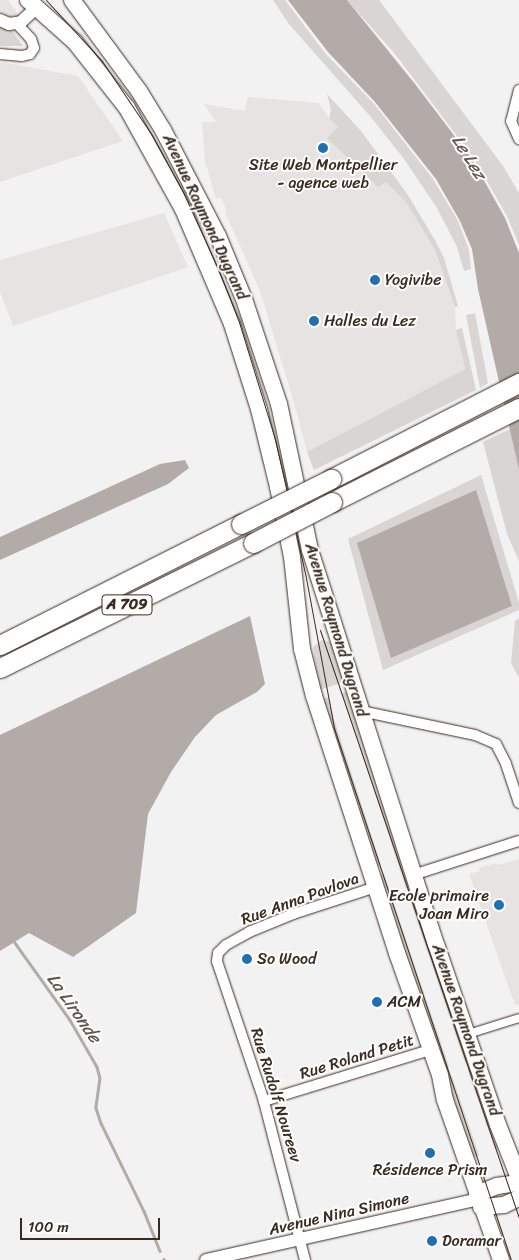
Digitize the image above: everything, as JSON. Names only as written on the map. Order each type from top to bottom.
[{"type":"highway","name":"A 709","points":[[0,645],[519,383]]},
{"type":"highway","name":"A 709","points":[[0,668],[253,543],[519,408]]},
{"type":"main road","name":"Avenue Raymond Dugrand","points":[[72,0],[139,91],[186,173],[218,236],[251,318],[279,404],[310,550],[413,875],[519,1178]]},
{"type":"main road","name":"Avenue Raymond Dugrand","points":[[36,3],[75,42],[106,79],[137,125],[183,209],[232,324],[246,365],[267,440],[292,557],[302,649],[324,731],[440,1075],[445,1100],[479,1200]]},
{"type":"main road","points":[[479,1200],[497,1186],[519,1183]]},
{"type":"main road","points":[[479,1200],[504,1205],[519,1198]]},
{"type":"main road","points":[[479,1200],[500,1260]]},
{"type":"street","points":[[0,20],[20,22],[36,3]]},
{"type":"street","points":[[0,54],[22,56],[30,54],[34,48],[31,39],[16,23]]},
{"type":"street","points":[[519,90],[510,121],[519,139]]},
{"type":"street","points":[[361,711],[474,735],[496,744],[506,764],[519,803]]},
{"type":"street","points":[[413,875],[519,840]]},
{"type":"street","name":"Rue Anna Pavlova","points":[[217,961],[218,953],[226,945],[249,932],[293,914],[376,887]]},
{"type":"street","name":"Rue Rudolf Noureev","points":[[217,961],[264,1101],[305,1260]]},
{"type":"street","points":[[468,1034],[519,1018]]},
{"type":"street","name":"Rue Roland Petit","points":[[264,1101],[430,1050]]},
{"type":"street","name":"Avenue Nina Simone","points":[[206,1260],[479,1200]]},
{"type":"shaded area","points":[[0,0],[8,0],[19,16],[8,17],[0,13]]},
{"type":"shaded area","points":[[273,0],[285,0],[325,53],[375,105],[433,179],[458,221],[469,250],[471,269],[464,271],[457,247],[437,208],[404,159],[370,116],[289,24]]},
{"type":"shaded area","points":[[347,0],[379,0],[503,166],[519,193],[519,245],[507,216],[473,157],[395,54]]},
{"type":"shaded area","points":[[0,24],[12,30],[23,46],[0,46]]},
{"type":"shaded area","points":[[0,62],[78,76],[123,141],[0,182]]},
{"type":"shaded area","points":[[327,94],[361,131],[408,195],[444,258],[458,306],[455,307],[435,250],[406,202],[386,182],[378,187],[327,138],[338,127],[329,118],[331,110]]},
{"type":"shaded area","points":[[248,97],[319,103],[338,128],[327,138],[386,182],[406,202],[435,250],[455,307],[456,330],[465,369],[307,452],[260,291],[225,212],[226,209],[221,198],[216,199],[205,161],[202,122],[216,122],[204,104],[245,111]]},
{"type":"shaded area","points":[[164,213],[188,267],[13,326],[0,292],[0,260]]},
{"type":"shaded area","points":[[475,313],[488,383],[480,388],[466,315]]},
{"type":"shaded area","points":[[462,328],[476,390],[314,470],[307,452],[465,369],[456,330]]},
{"type":"shaded area","points":[[510,429],[519,470],[519,561],[507,534],[483,442]]},
{"type":"shaded area","points":[[481,475],[519,603],[519,610],[383,670],[348,539]]},
{"type":"shaded area","points":[[519,618],[519,678],[511,663],[515,621]]},
{"type":"shaded area","points":[[322,640],[331,642],[347,681],[319,690],[313,647]]},
{"type":"shaded area","points":[[350,691],[413,885],[406,888],[342,693]]},
{"type":"shaded area","points":[[329,697],[334,719],[381,865],[375,867],[321,700]]},
{"type":"shaded area","name":"Ecole primaire Joan Miro","points":[[519,859],[519,1004],[515,1005],[469,874],[480,871],[479,868]]},
{"type":"shaded area","points":[[384,874],[449,1067],[442,1070],[378,876]]},
{"type":"shaded area","points":[[415,894],[471,1060],[465,1062],[409,896]]},
{"type":"shaded area","points":[[474,1068],[504,1149],[495,1149],[468,1070]]},
{"type":"shaded area","points":[[452,1076],[479,1155],[473,1158],[445,1078]]},
{"type":"water","name":"Le Lez","points":[[288,0],[347,0],[415,84],[472,159],[505,218],[519,253],[519,470],[478,289],[472,249],[460,221],[436,179],[375,102],[328,52]]},
{"type":"water","points":[[185,460],[189,468],[168,484],[0,560],[0,537],[160,464]]},
{"type":"water","points":[[476,490],[512,606],[391,658],[357,543]]},
{"type":"water","points":[[250,616],[265,684],[257,692],[216,715],[195,737],[171,772],[148,814],[136,913],[73,957],[29,933],[0,951],[0,735]]},
{"type":"waterway","name":"La Lironde","points":[[13,940],[70,1020],[97,1067],[100,1078],[96,1108],[101,1123],[144,1211],[160,1251]]},
{"type":"tram line","points":[[46,0],[102,61],[152,135],[183,192],[219,271],[239,322],[275,439],[306,578],[334,728],[511,1260]]},
{"type":"tram line","points":[[320,630],[519,1218]]},
{"type":"place","name":"Site Web Montpellier - agence web","points":[[323,148]]},
{"type":"place","name":"Yogivibe","points":[[375,280]]},
{"type":"place","name":"Halles du Lez","points":[[314,321]]},
{"type":"place","name":"Ecole primaire Joan Miro","points":[[499,905]]},
{"type":"place","name":"So Wood","points":[[247,959]]},
{"type":"place","name":"ACM","points":[[377,1002]]},
{"type":"place","name":"Résidence Prism","points":[[430,1153]]},
{"type":"place","name":"Doramar","points":[[432,1241]]}]
